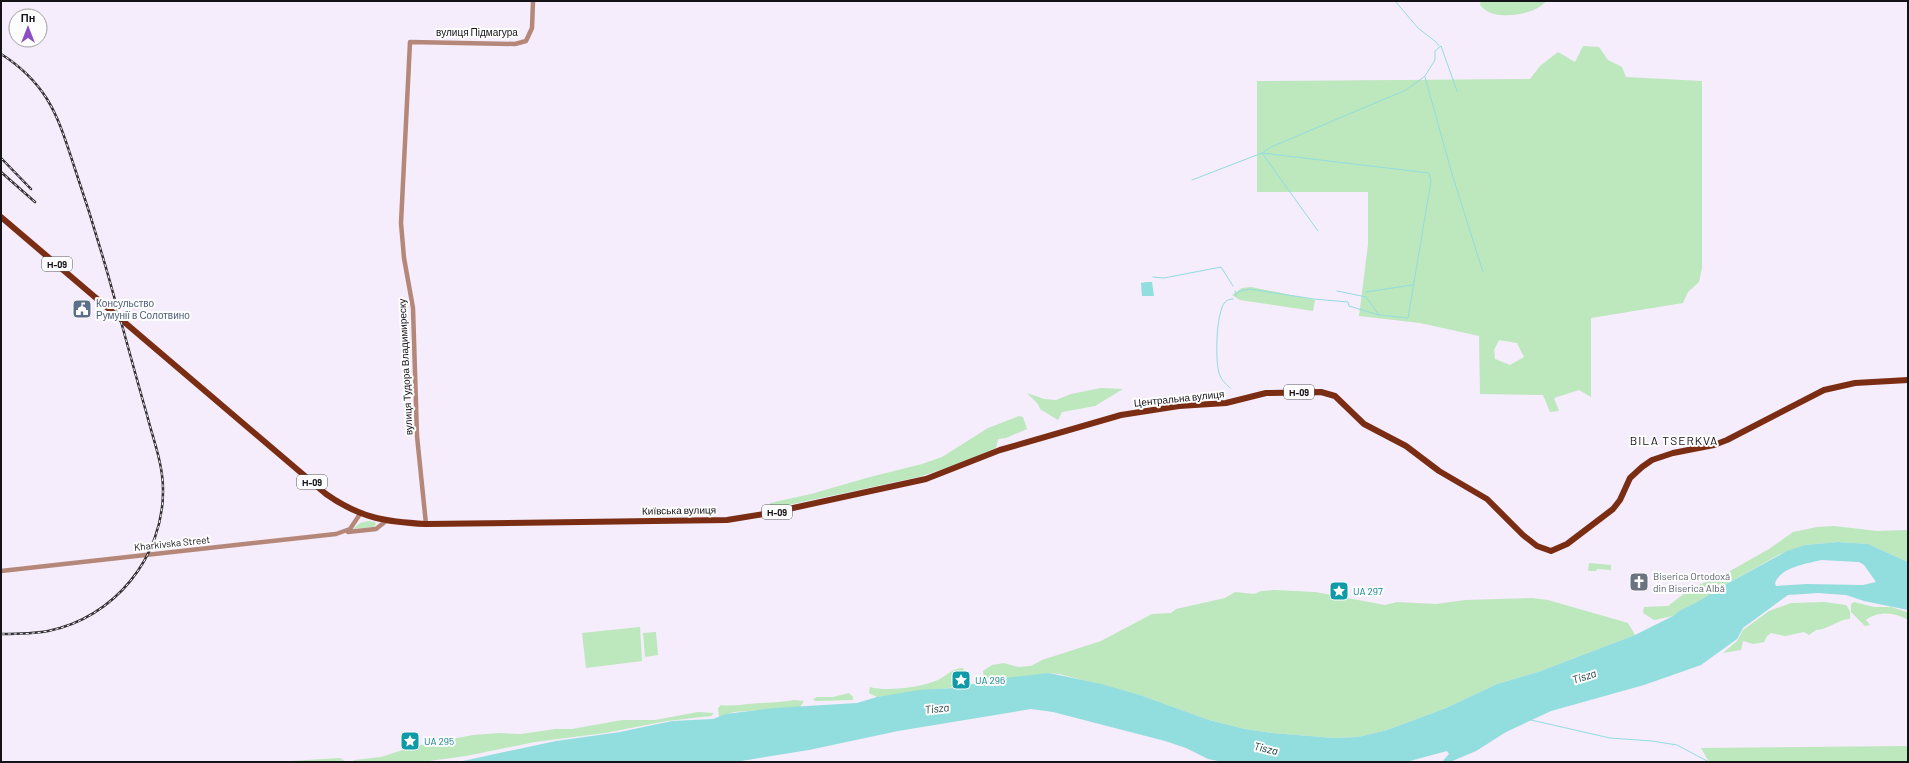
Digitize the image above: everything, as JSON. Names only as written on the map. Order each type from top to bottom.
[{"type":"main road","name":"Н-09","points":[[1,217],[326,494],[360,514]]},
{"type":"main road","name":"Центральна вулиця","points":[[990,454],[1065,430],[1128,414],[1179,406],[1226,403],[1266,393],[1321,392],[1335,396],[1364,424],[1406,446],[1439,471],[1487,499],[1522,535],[1537,546],[1551,551],[1561,547],[1593,526],[1613,509],[1620,500],[1635,472],[1652,460],[1714,445],[1727,440],[1824,390],[1855,383],[1908,380]]},
{"type":"main road","name":"Київська вулиця","points":[[360,514],[386,521],[426,524],[727,520],[770,513],[926,479],[990,454]]},
{"type":"street","name":"вулиця Підмагура","points":[[410,42],[515,44],[526,41],[532,28],[532,1]]},
{"type":"street","name":"вулиця Тудора Владимиреску","points":[[410,42],[401,223],[402,241],[413,308],[417,436],[426,524]]},
{"type":"street","points":[[344,532],[353,526],[360,514]]},
{"type":"street","name":"Kharkivska Street","points":[[1,571],[376,529],[386,521]]},
{"type":"shaded area","points":[[1481,1],[1546,1],[1541,6],[1527,12],[1501,15],[1493,14],[1487,11],[1480,5]]},
{"type":"shaded area","points":[[1583,46],[1599,47],[1608,60],[1622,67],[1626,77],[1702,81],[1702,268],[1699,282],[1688,292],[1683,303],[1591,318],[1591,397],[1579,390],[1554,398],[1559,411],[1550,412],[1543,395],[1480,394],[1479,336],[1420,323],[1359,316],[1368,245],[1368,192],[1257,192],[1257,81],[1530,79],[1540,66],[1558,52],[1575,62]],"holes":[[[1499,340],[1517,343],[1524,357],[1510,365],[1495,359],[1494,350]]]},
{"type":"shaded area","points":[[1251,287],[1315,300],[1313,311],[1240,300],[1232,295],[1242,288]]},
{"type":"shaded area","points":[[1101,388],[1123,389],[1095,406],[1062,412],[1058,420],[1040,409],[1038,404],[1027,393],[1044,399],[1056,400],[1071,394]]},
{"type":"shaded area","points":[[1019,416],[1023,417],[1027,429],[1006,438],[998,439],[996,448],[961,463],[919,477],[774,508],[770,507],[770,503],[811,494],[922,464],[942,457],[988,428]]},
{"type":"shaded area","points":[[368,521],[375,522],[376,524],[374,527],[353,529],[360,523]]},
{"type":"shaded area","points":[[1834,526],[1877,531],[1908,530],[1908,562],[1868,544],[1838,542],[1805,545],[1778,555],[1679,611],[1673,616],[1654,620],[1643,613],[1644,607],[1668,606],[1690,589],[1730,571],[1769,549],[1793,532],[1817,527]]},
{"type":"shaded area","points":[[1589,563],[1611,565],[1611,570],[1597,569],[1596,571],[1588,571]]},
{"type":"shaded area","points":[[1274,590],[1315,592],[1385,605],[1397,602],[1436,604],[1465,600],[1532,598],[1548,600],[1628,623],[1635,635],[1538,672],[1497,684],[1446,708],[1387,730],[1358,737],[1334,738],[1272,733],[1245,729],[1209,720],[1140,695],[1059,674],[1049,673],[984,682],[983,671],[992,665],[1004,663],[1018,667],[1031,666],[1042,660],[1101,641],[1152,614],[1171,613],[1176,609],[1225,598],[1235,592],[1254,594],[1261,591]]},
{"type":"shaded area","points":[[1824,602],[1846,605],[1850,611],[1850,619],[1846,619],[1820,630],[1816,630],[1809,635],[1804,632],[1785,636],[1771,633],[1767,636],[1764,642],[1753,644],[1743,641],[1741,650],[1723,653],[1737,641],[1743,630],[1769,611],[1791,603]]},
{"type":"shaded area","points":[[1854,602],[1874,607],[1891,607],[1907,612],[1908,620],[1898,615],[1881,614],[1866,620],[1870,625],[1865,626],[1851,612],[1851,604]]},
{"type":"shaded area","points":[[640,627],[642,661],[586,668],[582,633]]},
{"type":"shaded area","points":[[656,632],[658,655],[645,657],[643,633]]},
{"type":"shaded area","points":[[963,668],[972,685],[877,697],[869,693],[870,687],[895,689],[931,683],[956,669]]},
{"type":"shaded area","points":[[849,693],[853,697],[853,700],[815,701],[813,699],[817,697],[833,697]]},
{"type":"shaded area","points":[[794,700],[804,701],[800,707],[734,712],[719,717],[718,708],[721,705]]},
{"type":"shaded area","points":[[698,712],[714,713],[711,716],[667,721],[605,733],[535,742],[466,756],[422,762],[352,762],[354,760],[381,757],[415,746],[473,735],[500,733],[521,734],[555,729],[572,729],[622,720],[655,720]]},
{"type":"shaded area","points":[[1908,746],[1908,762],[1709,762],[1701,748]]},
{"type":"shaded area","points":[[340,758],[346,762],[273,762]]},
{"type":"water","points":[[1152,282],[1154,296],[1142,296],[1141,283]]},
{"type":"water","name":"Tisza","points":[[1838,542],[1868,544],[1908,562],[1908,610],[1864,601],[1846,595],[1818,593],[1788,595],[1743,628],[1737,639],[1701,665],[1644,685],[1551,711],[1506,732],[1476,751],[1450,762],[1442,762],[1449,754],[1447,751],[1406,762],[1223,762],[1208,759],[1186,748],[1165,741],[1053,712],[1031,709],[898,731],[809,750],[735,762],[458,762],[556,741],[620,732],[672,721],[713,719],[726,714],[774,708],[857,703],[877,697],[919,690],[954,688],[997,679],[1049,673],[1101,684],[1140,695],[1209,720],[1245,729],[1272,733],[1334,738],[1358,737],[1387,730],[1446,708],[1497,684],[1538,672],[1635,635],[1673,616],[1679,611],[1787,551],[1805,545]],"holes":[[[1821,560],[1859,562],[1864,565],[1876,582],[1863,585],[1807,584],[1776,586],[1775,583],[1783,573],[1808,563]]]},
{"type":"waterway","points":[[1395,1],[1418,28],[1439,46]]},
{"type":"waterway","points":[[1192,180],[1262,153],[1271,147],[1406,90],[1425,76],[1435,60],[1435,51],[1441,46],[1457,91]]},
{"type":"waterway","points":[[1425,77],[1452,174],[1483,272]]},
{"type":"waterway","points":[[1318,231],[1262,153],[1429,173],[1431,181],[1408,318],[1379,315]]},
{"type":"waterway","points":[[1153,277],[1164,278],[1221,267],[1233,286]]},
{"type":"waterway","points":[[1366,292],[1412,285]]},
{"type":"waterway","points":[[1236,294],[1249,289],[1314,299],[1348,302],[1349,306],[1379,315],[1366,297],[1337,291]]},
{"type":"waterway","points":[[1235,291],[1236,296]]},
{"type":"waterway","points":[[1230,388],[1222,380],[1219,373],[1217,336],[1222,308],[1226,301],[1233,299]]},
{"type":"waterway","points":[[1531,720],[1610,738],[1652,741],[1677,745],[1709,762]]},
{"type":"railway","points":[[1,54],[15,63],[37,86],[52,107],[63,133],[91,218],[157,452],[163,480],[161,514],[155,538],[131,581],[114,598],[94,613],[72,624],[42,632],[1,634]]},
{"type":"railway","points":[[1,158],[31,189]]},
{"type":"railway","points":[[1,172],[35,202]]},
{"type":"place","name":"Консульство Румунії в Солотвино","points":[[82,309]]},
{"type":"place","name":"Biserica Ortodoxă din Biserica Albă","points":[[1639,582]]},
{"type":"place","name":"UA 297","points":[[1339,591]]},
{"type":"place","name":"UA 296","points":[[961,680]]},
{"type":"place","name":"UA 295","points":[[410,741]]},
{"type":"district","name":"BILA TSERKVA","points":[[1674,440]]}]
